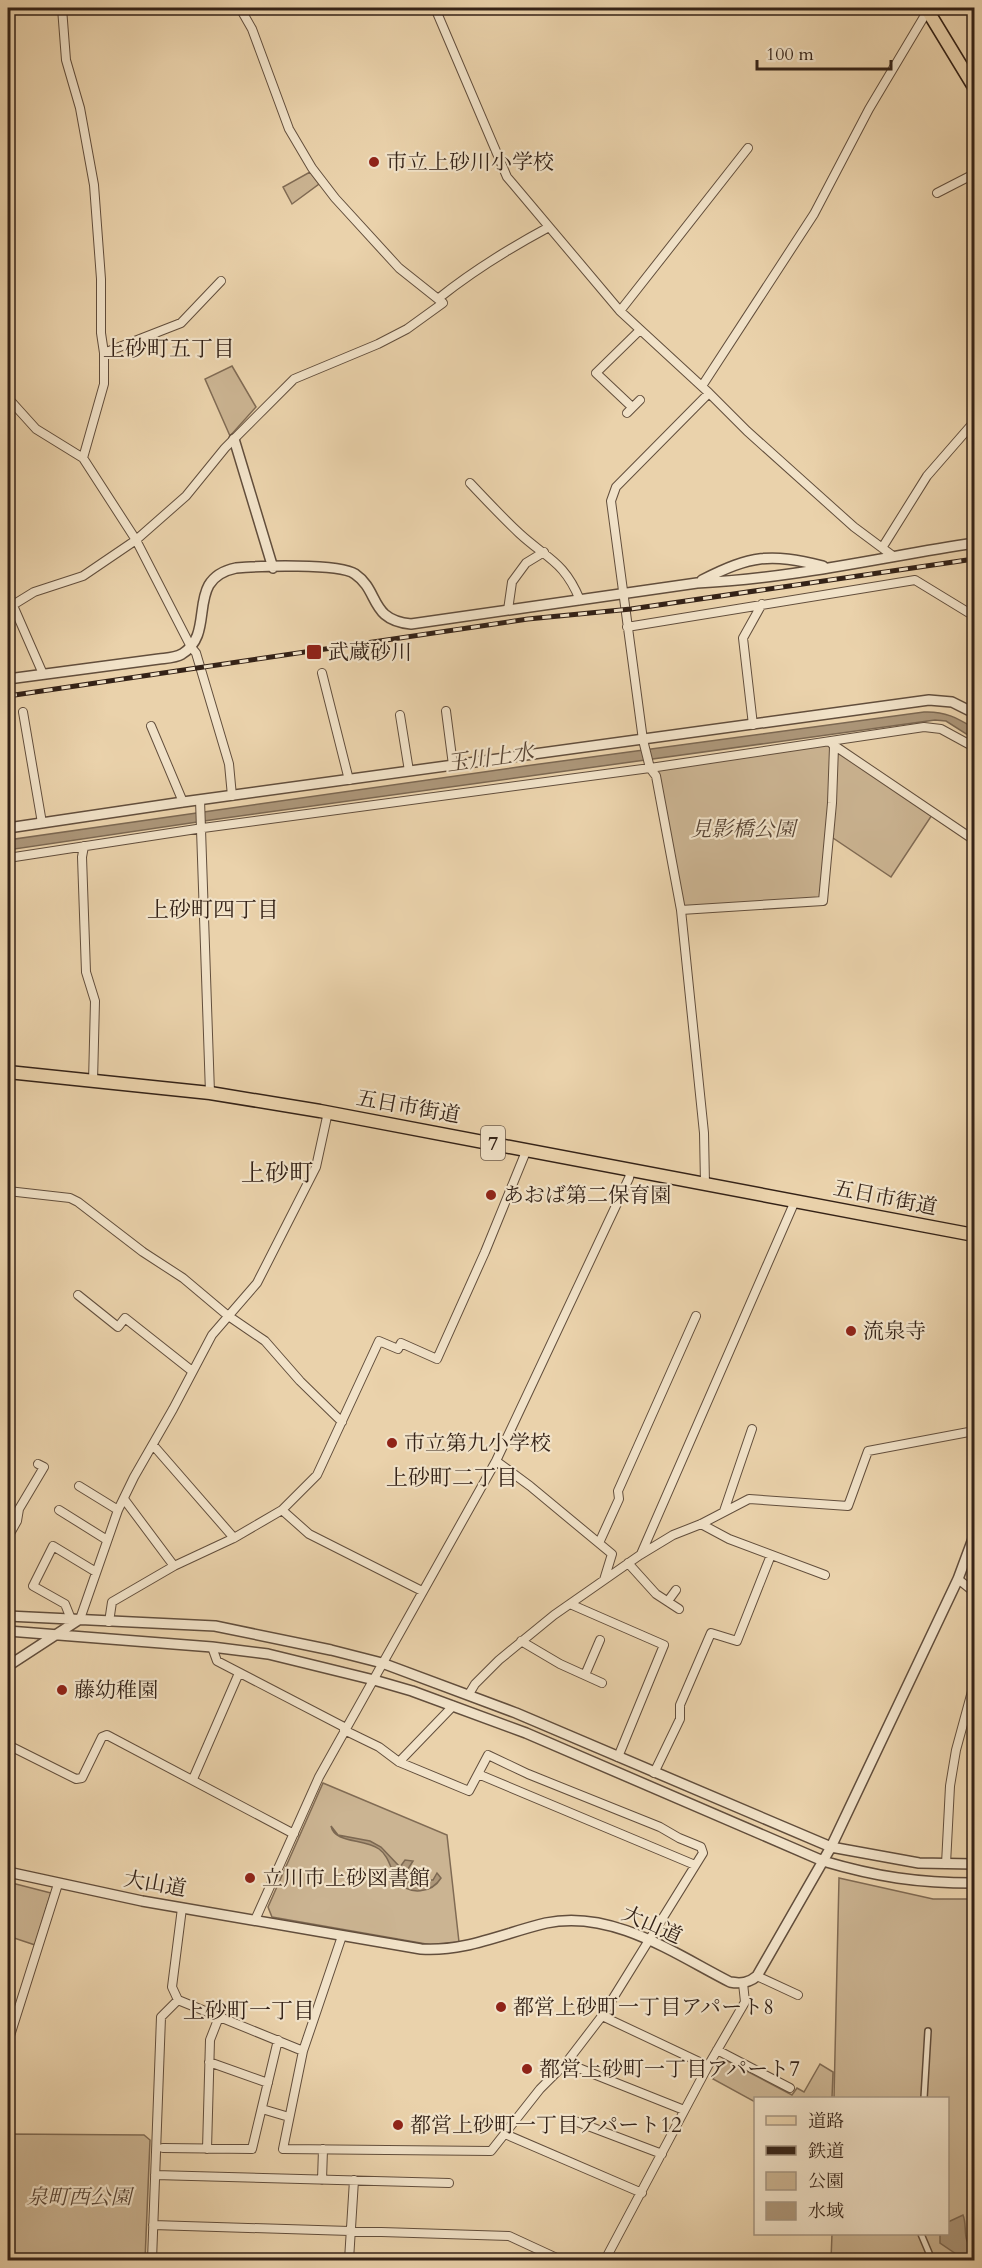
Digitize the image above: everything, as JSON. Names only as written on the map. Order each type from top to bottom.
[{"type":"main road","points":[[927,9],[975,87]]},
{"type":"main road","name":"五日市街道","points":[[8,1072],[210,1093],[226,1101],[328,1112],[975,1235]]},
{"type":"street","points":[[62,8],[66,60],[80,108],[94,185],[101,279],[104,384],[83,458]]},
{"type":"street","points":[[10,606],[34,592],[83,576],[136,540],[186,496],[234,439],[294,379],[378,344],[407,329],[443,303],[399,268],[312,168],[289,129],[252,29],[240,8]]},
{"type":"street","points":[[435,8],[507,177],[620,310],[640,330],[702,386],[747,431],[854,527],[893,556]]},
{"type":"street","points":[[702,386],[814,214],[869,109],[927,9]]},
{"type":"street","points":[[620,310],[748,148]]},
{"type":"street","points":[[937,193],[975,174]]},
{"type":"street","points":[[439,298],[506,250],[549,227]]},
{"type":"street","points":[[104,353],[181,323],[220,281]]},
{"type":"street","points":[[640,330],[596,373],[629,410],[640,400]]},
{"type":"street","points":[[705,1184],[704,1133],[681,910],[656,776],[649,765],[611,509],[612,494],[616,487],[709,393]]},
{"type":"street","points":[[8,398],[36,429],[83,458],[136,540],[196,653],[230,764],[232,796]]},
{"type":"street","points":[[882,548],[927,476],[975,422]]},
{"type":"street","points":[[234,439],[273,568]]},
{"type":"street","points":[[470,483],[520,534],[554,559],[570,578],[580,600]]},
{"type":"street","points":[[8,679],[177,656],[191,647],[200,629],[204,593],[217,576],[236,568],[336,568],[352,572],[364,583],[382,612],[398,622],[417,624],[697,583],[750,580],[975,543]]},
{"type":"street","points":[[508,610],[512,582],[526,563],[543,552]]},
{"type":"street","points":[[697,583],[740,564],[765,557],[804,561],[826,567]]},
{"type":"street","points":[[627,627],[915,580],[975,616]]},
{"type":"street","points":[[8,594],[10,606],[43,674]]},
{"type":"street","points":[[753,725],[743,638],[762,604]]},
{"type":"street","points":[[322,673],[349,780]]},
{"type":"street","points":[[8,828],[453,765],[645,742],[929,700],[952,702],[975,713]]},
{"type":"street","points":[[446,711],[453,765]]},
{"type":"street","points":[[23,712],[42,823]]},
{"type":"street","points":[[400,715],[409,771]]},
{"type":"street","points":[[151,726],[183,802]]},
{"type":"street","points":[[8,858],[202,826],[649,765],[832,744],[933,727],[950,732],[975,747]]},
{"type":"street","points":[[832,744],[975,840]]},
{"type":"street","points":[[681,910],[823,901],[832,803],[832,744]]},
{"type":"street","points":[[200,802],[210,1093]]},
{"type":"street","points":[[84,846],[82,857],[86,972],[94,1001],[93,1082]]},
{"type":"street","points":[[8,1666],[76,1619],[118,1510],[212,1335],[257,1283],[316,1167],[328,1112]]},
{"type":"street","points":[[109,1622],[112,1602],[174,1566],[234,1538],[282,1510],[317,1475],[379,1341],[398,1349],[401,1343],[436,1359],[485,1252],[527,1149]]},
{"type":"street","points":[[255,1920],[319,1777],[422,1591],[460,1529],[496,1461],[629,1178],[631,1169]]},
{"type":"street","points":[[8,1191],[70,1198],[78,1202],[143,1252],[183,1278],[227,1315],[265,1341],[300,1381],[342,1422]]},
{"type":"street","points":[[640,1555],[795,1201]]},
{"type":"street","points":[[78,1294],[118,1327],[125,1318],[192,1371]]},
{"type":"street","points":[[600,1543],[619,1499],[618,1491],[696,1317]]},
{"type":"street","points":[[724,1510],[752,1430]]},
{"type":"street","points":[[469,1694],[475,1684],[521,1641],[628,1563],[674,1535],[701,1524],[749,1498],[848,1506],[868,1451],[975,1431]]},
{"type":"street","points":[[153,1445],[234,1538]]},
{"type":"street","points":[[496,1461],[612,1554],[604,1580]]},
{"type":"street","points":[[8,1538],[17,1521],[19,1509],[44,1467],[38,1464]]},
{"type":"street","points":[[79,1486],[118,1510]]},
{"type":"street","points":[[124,1499],[174,1566]]},
{"type":"street","points":[[59,1510],[107,1540]]},
{"type":"street","points":[[282,1510],[309,1533],[422,1591]]},
{"type":"street","points":[[701,1524],[729,1539],[825,1575]]},
{"type":"street","points":[[605,2260],[684,2110],[745,2002],[743,1983],[758,1976],[831,1847],[958,1579],[975,1536]]},
{"type":"street","points":[[76,1619],[65,1604],[33,1586],[53,1545],[96,1572]]},
{"type":"street","points":[[654,1773],[680,1719],[680,1706],[711,1633],[737,1641],[771,1555]]},
{"type":"street","points":[[628,1563],[656,1594],[679,1609]]},
{"type":"street","points":[[958,1579],[975,1592]]},
{"type":"street","points":[[668,1601],[676,1590]]},
{"type":"street","points":[[570,1604],[664,1646],[618,1757]]},
{"type":"street","points":[[8,1613],[109,1622],[215,1626],[382,1663],[469,1694],[831,1847],[919,1863],[975,1864]]},
{"type":"street","points":[[8,1631],[212,1647],[268,1654],[374,1680],[453,1706],[562,1749],[823,1861],[856,1871],[908,1881],[975,1883]]},
{"type":"street","points":[[585,1675],[600,1640]]},
{"type":"street","points":[[521,1641],[560,1664],[602,1683]]},
{"type":"street","points":[[212,1647],[217,1661],[379,1747],[399,1762],[469,1791],[488,1755],[528,1774],[660,1827],[701,1847],[703,1853],[602,2016],[566,2063],[540,2089],[491,2151],[283,2149],[303,2050],[342,1936]]},
{"type":"street","points":[[193,1779],[239,1673]]},
{"type":"street","points":[[946,1864],[950,1786],[956,1750],[975,1684]]},
{"type":"street","points":[[399,1762],[453,1706]]},
{"type":"street","points":[[8,1745],[76,1779],[82,1778],[102,1737],[107,1735],[294,1834]]},
{"type":"street","points":[[478,1774],[695,1865]]},
{"type":"street","name":"大山道","points":[[8,1872],[182,1908],[437,1950],[472,1945],[547,1923],[577,1921],[615,1926],[650,1941],[730,1982],[743,1983]]},
{"type":"street","points":[[8,2042],[58,1884]]},
{"type":"street","points":[[182,1908],[172,1987],[178,2000],[303,2050]]},
{"type":"street","points":[[758,1976],[798,1995]]},
{"type":"street","points":[[152,2260],[156,2138],[159,2126],[161,2017],[178,2000]]},
{"type":"street","points":[[602,2016],[708,2066]]},
{"type":"street","points":[[207,2149],[210,2040],[219,2017]]},
{"type":"street","points":[[924,2097],[928,2031]]},
{"type":"street","points":[[163,2148],[252,2149],[278,2040]]},
{"type":"street","points":[[717,2050],[790,2088]]},
{"type":"street","points":[[209,2062],[268,2083]]},
{"type":"street","points":[[566,2063],[684,2110]]},
{"type":"street","points":[[262,2109],[289,2117]]},
{"type":"street","points":[[575,2121],[662,2154]]},
{"type":"street","points":[[505,2134],[642,2193]]},
{"type":"street","points":[[322,2180],[323,2149]]},
{"type":"street","points":[[155,2175],[449,2183]]},
{"type":"street","points":[[349,2260],[354,2180]]},
{"type":"street","points":[[153,2225],[509,2236],[561,2260]]},
{"type":"street","points":[[921,2235],[932,2260]]},
{"type":"green space","points":[[310,172],[319,184],[292,204],[283,187]]},
{"type":"green space","points":[[232,366],[256,407],[230,436],[205,379]]},
{"type":"green space","name":"見影橋公園","points":[[828,744],[932,815],[891,877],[827,834],[820,898],[684,908],[653,765]]},
{"type":"green space","points":[[323,1783],[447,1835],[459,1942],[432,1945],[272,1917],[268,1907]]},
{"type":"green space","points":[[839,1878],[933,1899],[974,1899],[974,2260],[831,2260],[832,2235],[949,2235],[949,2097],[834,2097]]},
{"type":"green space","points":[[8,1882],[51,1893],[35,1945],[8,1936]]},
{"type":"green space","points":[[724,2059],[792,2095],[797,2088],[804,2092],[820,2064],[833,2072],[832,2097],[754,2097],[754,2101],[713,2079]]},
{"type":"green space","name":"泉町西公園","points":[[8,2134],[144,2135],[150,2140],[145,2260],[8,2260]]},
{"type":"water","points":[[924,712],[945,714],[962,721],[974,728],[974,739],[946,721],[935,720],[8,850],[8,840]]},
{"type":"water","points":[[331,1826],[338,1835],[370,1841],[381,1847],[400,1867],[405,1860],[413,1861],[408,1869],[418,1880],[433,1880],[437,1873],[441,1878],[432,1887],[420,1891],[408,1889],[395,1877],[379,1849],[338,1836]]},
{"type":"water","points":[[963,2215],[966,2238],[974,2249],[974,2260],[962,2260],[940,2243],[940,2235],[949,2235],[949,2222]]},
{"type":"railway","points":[[8,696],[528,619],[631,609],[974,559]]},
{"type":"place","name":"市立上砂川小学校","points":[[374,162]]},
{"type":"place","name":"武蔵砂川","points":[[314,652]]},
{"type":"place","name":"あおば第二保育園","points":[[491,1195]]},
{"type":"place","name":"流泉寺","points":[[851,1331]]},
{"type":"place","name":"市立第九小学校","points":[[392,1443]]},
{"type":"place","name":"藤幼稚園","points":[[62,1690]]},
{"type":"place","name":"立川市上砂図書館","points":[[250,1878]]},
{"type":"place","name":"都営上砂町一丁目アパート8","points":[[501,2007]]},
{"type":"place","name":"都営上砂町一丁目アパート7","points":[[527,2069]]},
{"type":"place","name":"都営上砂町一丁目アパート12","points":[[398,2125]]},
{"type":"district","name":"上砂町五丁目","points":[[169,349]]},
{"type":"district","name":"上砂町四丁目","points":[[213,910]]},
{"type":"district","name":"上砂町","points":[[277,1173]]},
{"type":"district","name":"上砂町二丁目","points":[[452,1478]]},
{"type":"district","name":"上砂町一丁目","points":[[249,2011]]},
{"type":"water label","name":"玉川上水","points":[[490,758]]}]
